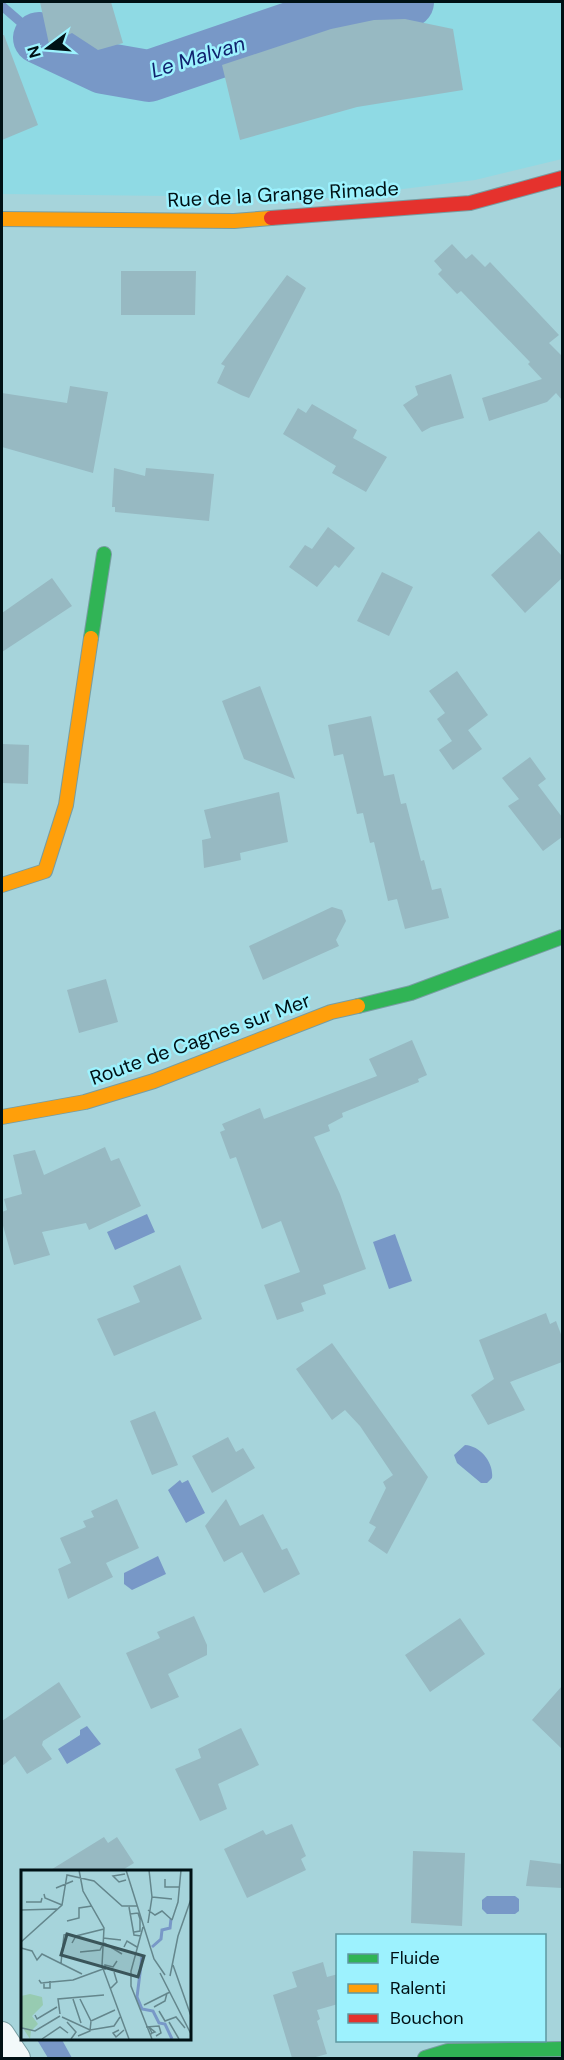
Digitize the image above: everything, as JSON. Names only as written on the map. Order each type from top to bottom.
[{"type":"street","name":"Rue de la Grange Rimade","points":[[2,219],[245,220],[470,203],[562,178]]},
{"type":"street","points":[[2,885],[45,871],[66,805],[104,554]]},
{"type":"street","points":[[411,993],[538,948],[562,937]]},
{"type":"street","points":[[411,993],[471,988]]},
{"type":"street","name":"Route de Cagnes sur Mer","points":[[2,1117],[85,1102],[154,1081],[331,1012],[411,993]]},
{"type":"street","points":[[2,2034],[18,2058]]},
{"type":"street","points":[[425,2058],[448,2051],[562,2049]]},
{"type":"shaded area","points":[[2,2],[562,2],[562,159],[475,180],[331,198],[2,194]]},
{"type":"shaded area","points":[[147,1214],[155,1232],[115,1250],[107,1232]]},
{"type":"shaded area","points":[[395,1234],[412,1281],[389,1289],[373,1242]]},
{"type":"shaded area","points":[[465,1445],[476,1448],[489,1461],[492,1478],[487,1483],[481,1483],[457,1463],[454,1455]]},
{"type":"shaded area","points":[[180,1480],[182,1483],[188,1480],[205,1513],[186,1523],[168,1490]]},
{"type":"shaded area","points":[[158,1556],[166,1574],[132,1590],[124,1584],[124,1573]]},
{"type":"shaded area","points":[[87,1726],[101,1744],[67,1764],[58,1749],[80,1735],[80,1730]]},
{"type":"shaded area","points":[[487,1896],[515,1896],[519,1899],[519,1911],[515,1914],[487,1914],[482,1909],[482,1900]]},
{"type":"shaded area","points":[[37,2039],[62,2039],[72,2058],[48,2058]]},
{"type":"building","points":[[40,2],[111,2],[123,43],[98,50],[72,33],[49,44]]},
{"type":"building","points":[[405,19],[453,29],[463,90],[357,107],[240,140],[222,65],[331,29],[374,20]]},
{"type":"building","points":[[2,35],[4,35],[38,125],[2,140]]},
{"type":"building","points":[[452,244],[466,259],[472,254],[485,267],[490,262],[559,335],[549,343],[562,356],[562,400],[556,393],[547,402],[489,421],[482,398],[542,379],[528,364],[530,362],[461,291],[457,294],[438,274],[442,270],[434,261]]},
{"type":"building","points":[[121,271],[196,271],[195,315],[121,315]]},
{"type":"building","points":[[287,275],[306,288],[249,398],[217,383],[225,366],[221,364]]},
{"type":"building","points":[[451,374],[464,418],[431,427],[422,432],[403,405],[418,395],[415,386]]},
{"type":"building","points":[[70,386],[108,392],[93,473],[2,447],[2,393],[67,403]]},
{"type":"building","points":[[312,404],[357,430],[353,438],[387,457],[366,492],[332,473],[336,466],[283,434],[298,408],[306,413]]},
{"type":"building","points":[[114,468],[145,476],[146,468],[214,474],[209,521],[115,512],[115,507],[112,507]]},
{"type":"building","points":[[328,527],[355,548],[339,568],[335,565],[317,587],[289,567],[305,545],[312,549]]},
{"type":"building","points":[[539,531],[562,556],[562,578],[525,613],[491,575]]},
{"type":"building","points":[[382,572],[413,587],[389,636],[357,621]]},
{"type":"building","points":[[52,578],[72,606],[2,652],[2,613]]},
{"type":"building","points":[[457,671],[488,715],[468,730],[482,749],[453,770],[439,750],[452,741],[437,719],[445,713],[429,691]]},
{"type":"building","points":[[260,686],[295,779],[244,759],[222,701]]},
{"type":"building","points":[[371,716],[384,776],[394,774],[401,804],[406,803],[421,861],[424,860],[432,890],[441,888],[449,918],[405,929],[397,899],[388,901],[374,842],[370,843],[363,813],[357,814],[343,754],[334,756],[328,725]]},
{"type":"building","points":[[2,744],[29,745],[28,784],[2,783]]},
{"type":"building","points":[[530,757],[546,779],[538,785],[562,817],[562,837],[543,851],[508,806],[519,799],[502,778]]},
{"type":"building","points":[[279,792],[288,842],[240,853],[241,860],[204,868],[202,840],[211,838],[204,810]]},
{"type":"building","points":[[332,907],[342,910],[346,921],[336,940],[339,946],[263,980],[249,946]]},
{"type":"building","points":[[106,979],[118,1022],[79,1033],[67,990]]},
{"type":"building","points":[[412,1040],[427,1075],[418,1079],[419,1082],[342,1113],[343,1117],[328,1125],[330,1131],[314,1137],[340,1194],[366,1269],[323,1285],[326,1294],[301,1303],[304,1311],[277,1320],[264,1285],[300,1272],[281,1221],[262,1229],[236,1157],[230,1159],[220,1132],[225,1130],[222,1124],[260,1108],[264,1119],[377,1076],[369,1059]]},
{"type":"building","points":[[105,1147],[111,1161],[119,1158],[141,1206],[89,1230],[86,1223],[42,1232],[50,1255],[14,1265],[2,1222],[2,1212],[7,1210],[4,1199],[22,1194],[13,1155],[35,1150],[44,1175]]},
{"type":"building","points":[[180,1265],[202,1319],[114,1356],[97,1319],[140,1302],[133,1286]]},
{"type":"building","points":[[546,1313],[550,1324],[556,1321],[562,1337],[562,1362],[510,1382],[525,1410],[488,1425],[471,1395],[494,1379],[479,1340]]},
{"type":"building","points":[[332,1343],[428,1477],[387,1554],[368,1541],[376,1527],[369,1523],[386,1488],[383,1482],[393,1475],[360,1426],[345,1410],[332,1420],[296,1369]]},
{"type":"building","points":[[155,1411],[178,1465],[152,1475],[130,1421]]},
{"type":"building","points":[[228,1437],[236,1452],[243,1448],[255,1468],[212,1493],[192,1456]]},
{"type":"building","points":[[117,1499],[139,1548],[106,1563],[113,1577],[68,1599],[58,1569],[71,1563],[60,1538],[86,1527],[83,1521],[94,1517],[91,1511]]},
{"type":"building","points":[[226,1499],[240,1526],[263,1514],[282,1550],[287,1548],[300,1574],[264,1593],[242,1552],[224,1562],[205,1526]]},
{"type":"building","points":[[194,1616],[207,1645],[207,1655],[168,1674],[179,1697],[151,1709],[126,1653],[160,1638],[157,1632]]},
{"type":"building","points":[[460,1618],[485,1654],[430,1692],[405,1655]]},
{"type":"building","points":[[59,1682],[81,1717],[43,1741],[42,1745],[52,1759],[27,1774],[15,1756],[2,1766],[2,1721]]},
{"type":"building","points":[[562,1686],[562,1749],[532,1720]]},
{"type":"building","points":[[241,1728],[259,1765],[218,1784],[227,1809],[200,1821],[175,1769],[201,1758],[198,1749]]},
{"type":"building","points":[[292,1824],[306,1856],[301,1859],[306,1870],[247,1898],[224,1849],[263,1830],[266,1835]]},
{"type":"building","points":[[104,1837],[108,1843],[117,1837],[134,1863],[123,1870],[51,1870]]},
{"type":"building","points":[[413,1851],[465,1853],[462,1926],[411,1923]]},
{"type":"building","points":[[530,1860],[562,1864],[562,1888],[526,1886]]},
{"type":"building","points":[[323,1962],[327,1977],[336,1975],[336,2005],[317,2010],[320,2019],[317,2021],[327,2054],[312,2058],[292,2058],[273,1995],[297,1987],[292,1972]]},
{"type":"waterway","name":"Le Malvan","points":[[39,38],[103,68],[149,76],[331,14],[408,2]]},
{"type":"waterway","name":"Le Malvan","points":[[2,6],[39,38]]},
{"type":"traffic: fast","points":[[91,638],[104,554]]},
{"type":"traffic: fast","points":[[358,1006],[411,993],[562,937]]},
{"type":"traffic: fast","points":[[425,2058],[448,2051],[562,2049]]},
{"type":"traffic: slow","points":[[2,219],[234,221],[271,218]]},
{"type":"traffic: slow","points":[[2,885],[45,871],[66,805],[91,638]]},
{"type":"traffic: slow","points":[[2,1117],[85,1102],[154,1081],[331,1012],[358,1006]]},
{"type":"traffic: jam","points":[[271,218],[470,203],[562,178]]}]
